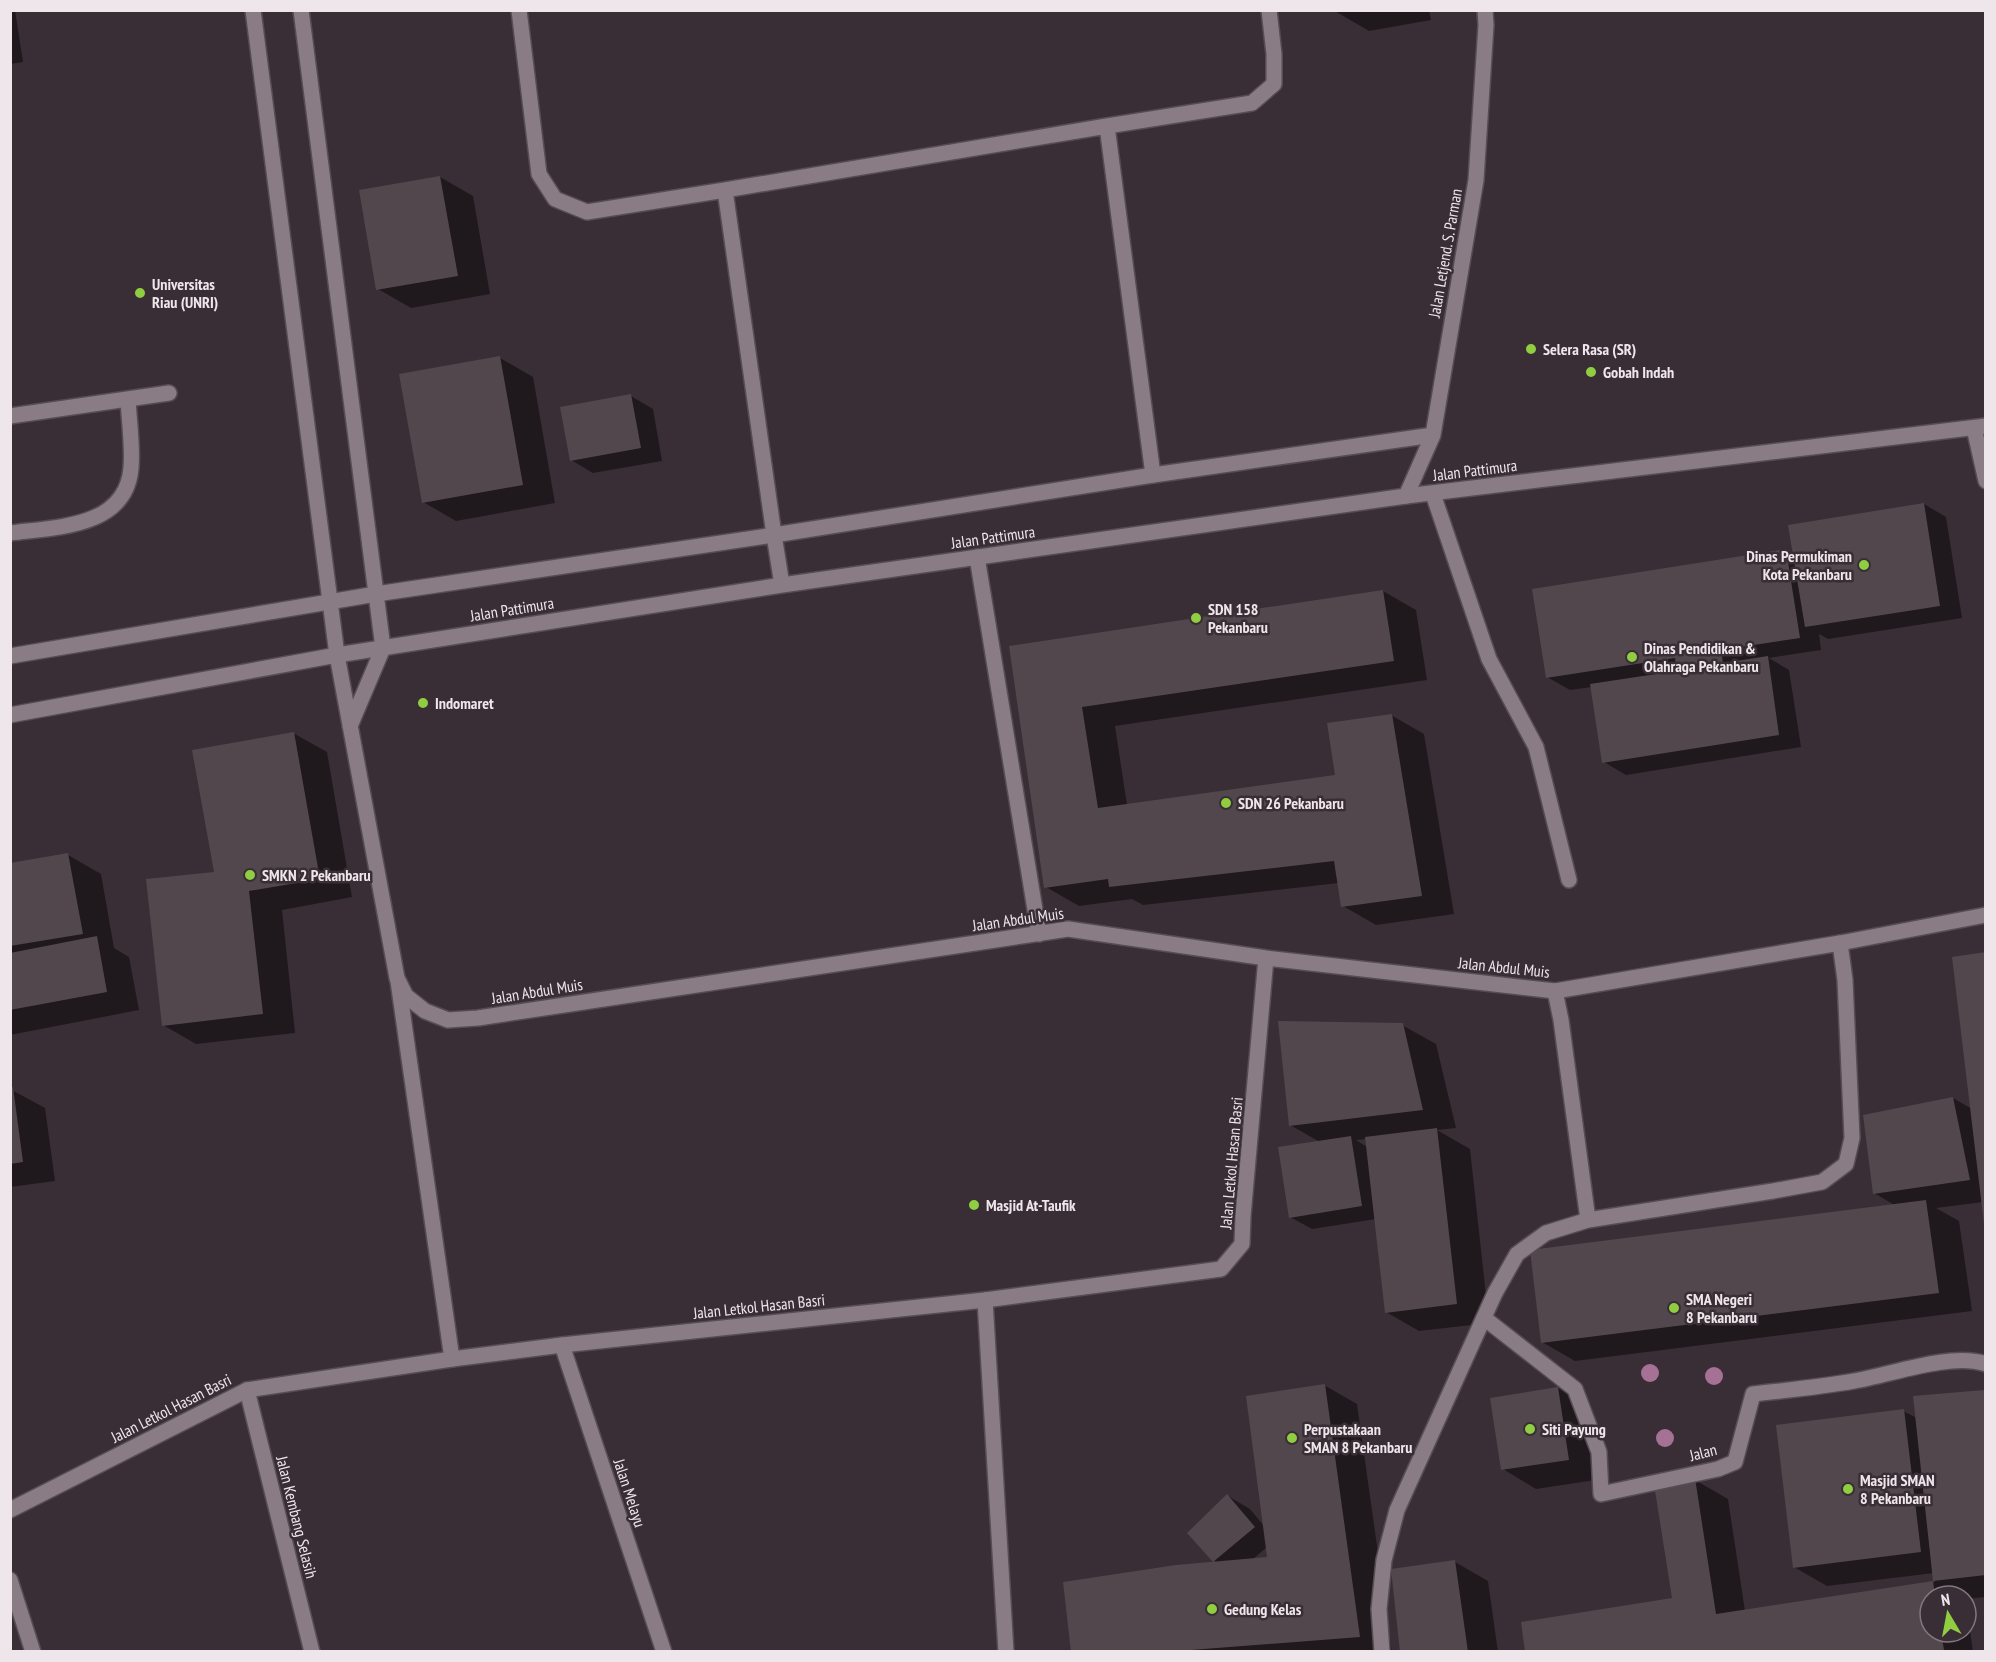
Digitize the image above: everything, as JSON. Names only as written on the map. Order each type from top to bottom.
[{"type":"street","name":"Jalan Abdul Muis","points":[[253,10],[336,655],[397,978],[406,996],[425,1011],[448,1020],[468,1018],[1068,929],[1266,958],[1555,991],[1840,944],[1986,915]]},
{"type":"street","points":[[301,10],[383,648],[350,726]]},
{"type":"street","points":[[519,10],[539,174],[555,199],[587,212],[1252,103],[1274,84],[1274,54],[1269,10]]},
{"type":"street","name":"Jalan Letjend. S. Parman","points":[[1406,496],[1432,435],[1476,180],[1485,10]]},
{"type":"street","points":[[1107,126],[1153,475]]},
{"type":"street","points":[[725,190],[782,585]]},
{"type":"street","points":[[10,416],[169,393]]},
{"type":"street","points":[[10,533],[77,524],[106,513],[123,497],[131,469],[128,399]]},
{"type":"street","points":[[1980,427],[1986,481]]},
{"type":"street","name":"Jalan Pattimura","points":[[10,715],[336,655],[782,585],[1406,496],[1980,427]]},
{"type":"street","points":[[10,656],[376,594],[774,535],[1153,475],[1432,435]]},
{"type":"street","points":[[1432,494],[1489,659],[1536,747],[1569,880]]},
{"type":"street","points":[[977,557],[1039,934]]},
{"type":"street","points":[[1382,1652],[1379,1609],[1384,1560],[1397,1510],[1495,1293],[1518,1254],[1546,1233],[1588,1220],[1822,1182],[1846,1164],[1852,1138],[1845,980],[1840,944]]},
{"type":"street","name":"Jalan Letkol Hasan Basri","points":[[10,1509],[247,1390],[562,1345],[985,1300],[1221,1269],[1242,1244],[1266,958]]},
{"type":"street","points":[[397,978],[452,1359]]},
{"type":"street","points":[[1555,991],[1561,1020],[1588,1220]]},
{"type":"street","points":[[985,1300],[1006,1652]]},
{"type":"street","name":"Jalan","points":[[1484,1318],[1575,1389],[1599,1452],[1600,1494],[1718,1469],[1735,1462],[1753,1394],[1855,1381],[1923,1366],[1971,1360],[1986,1364]]},
{"type":"street","name":"Jalan Melayu","points":[[562,1345],[663,1652]]},
{"type":"street","name":"Jalan Kembang Selasih","points":[[247,1390],[312,1652]]},
{"type":"street","points":[[10,1580],[33,1652]]},
{"type":"building","points":[[440,176],[458,276],[376,290],[359,190]]},
{"type":"building","points":[[500,356],[523,485],[422,503],[399,374]]},
{"type":"building","points":[[631,394],[641,448],[570,461],[560,407]]},
{"type":"building","name":"Dinas Permukiman Kota Pekanbaru","points":[[1924,503],[1940,606],[1805,627],[1788,525]]},
{"type":"building","name":"Dinas Pendidikan & Olahraga Pekanbaru","points":[[1786,549],[1800,638],[1721,650],[1723,663],[1768,656],[1779,735],[1602,763],[1590,684],[1676,671],[1675,658],[1546,678],[1532,589]]},
{"type":"building","points":[[1383,590],[1394,661],[1082,707],[1098,808],[1335,775],[1327,723],[1392,714],[1422,896],[1341,907],[1334,861],[1109,887],[1108,879],[1044,888],[1009,646]]},
{"type":"building","name":"SMKN 2 Pekanbaru","points":[[294,732],[320,879],[249,891],[263,1014],[162,1026],[146,879],[214,872],[192,750]]},
{"type":"building","points":[[68,853],[83,934],[10,946],[10,863]]},
{"type":"building","points":[[97,936],[107,992],[10,1010],[10,953]]},
{"type":"building","points":[[1986,952],[1986,1224],[1984,1224],[1952,957]]},
{"type":"building","points":[[1278,1021],[1403,1023],[1423,1110],[1289,1126]]},
{"type":"building","points":[[13,1087],[23,1162],[10,1164],[10,1088]]},
{"type":"building","points":[[1953,1097],[1970,1180],[1873,1194],[1863,1115]]},
{"type":"building","points":[[1437,1128],[1457,1304],[1385,1313],[1365,1137]]},
{"type":"building","points":[[1351,1136],[1362,1206],[1289,1218],[1278,1147]]},
{"type":"building","points":[[1926,1200],[1939,1293],[1541,1343],[1530,1250]]},
{"type":"building","name":"Gedung Kelas","points":[[1325,1384],[1360,1637],[1165,1652],[1071,1652],[1063,1582],[1176,1565],[1267,1557],[1246,1396]]},
{"type":"building","name":"Siti Payung","points":[[1558,1387],[1569,1460],[1501,1470],[1490,1398]]},
{"type":"building","points":[[1984,1390],[1986,1406],[1986,1575],[1933,1581],[1913,1396]]},
{"type":"building","name":"Masjid SMAN 8 Pekanbaru","points":[[1904,1409],[1921,1552],[1793,1568],[1776,1425]]},
{"type":"building","points":[[1695,1478],[1716,1614],[1933,1581],[1933,1584],[1918,1584],[1918,1644],[1943,1644],[1944,1650],[1525,1652],[1521,1622],[1672,1598],[1654,1484]]},
{"type":"building","points":[[1227,1494],[1255,1527],[1213,1562],[1187,1533]]},
{"type":"building","points":[[1455,1560],[1468,1652],[1400,1652],[1391,1569]]},
{"type":"place","name":"Universitas Riau (UNRI)","points":[[140,293]]},
{"type":"place","name":"Selera Rasa (SR)","points":[[1531,349]]},
{"type":"place","name":"Gobah Indah","points":[[1591,372]]},
{"type":"place","name":"Dinas Permukiman Kota Pekanbaru","points":[[1864,565]]},
{"type":"place","name":"SDN 158 Pekanbaru","points":[[1196,618]]},
{"type":"place","name":"Dinas Pendidikan & Olahraga Pekanbaru","points":[[1632,657]]},
{"type":"place","name":"Indomaret","points":[[423,703]]},
{"type":"place","name":"SDN 26 Pekanbaru","points":[[1226,803]]},
{"type":"place","name":"SMKN 2 Pekanbaru","points":[[250,875]]},
{"type":"place","name":"Masjid At-Taufik","points":[[974,1205]]},
{"type":"place","name":"SMA Negeri 8 Pekanbaru","points":[[1674,1308]]},
{"type":"place","name":"Siti Payung","points":[[1530,1429]]},
{"type":"place","name":"Perpustakaan SMAN 8 Pekanbaru","points":[[1292,1438]]},
{"type":"place","name":"Masjid SMAN 8 Pekanbaru","points":[[1848,1489]]},
{"type":"place","name":"Gedung Kelas","points":[[1212,1609]]}]
